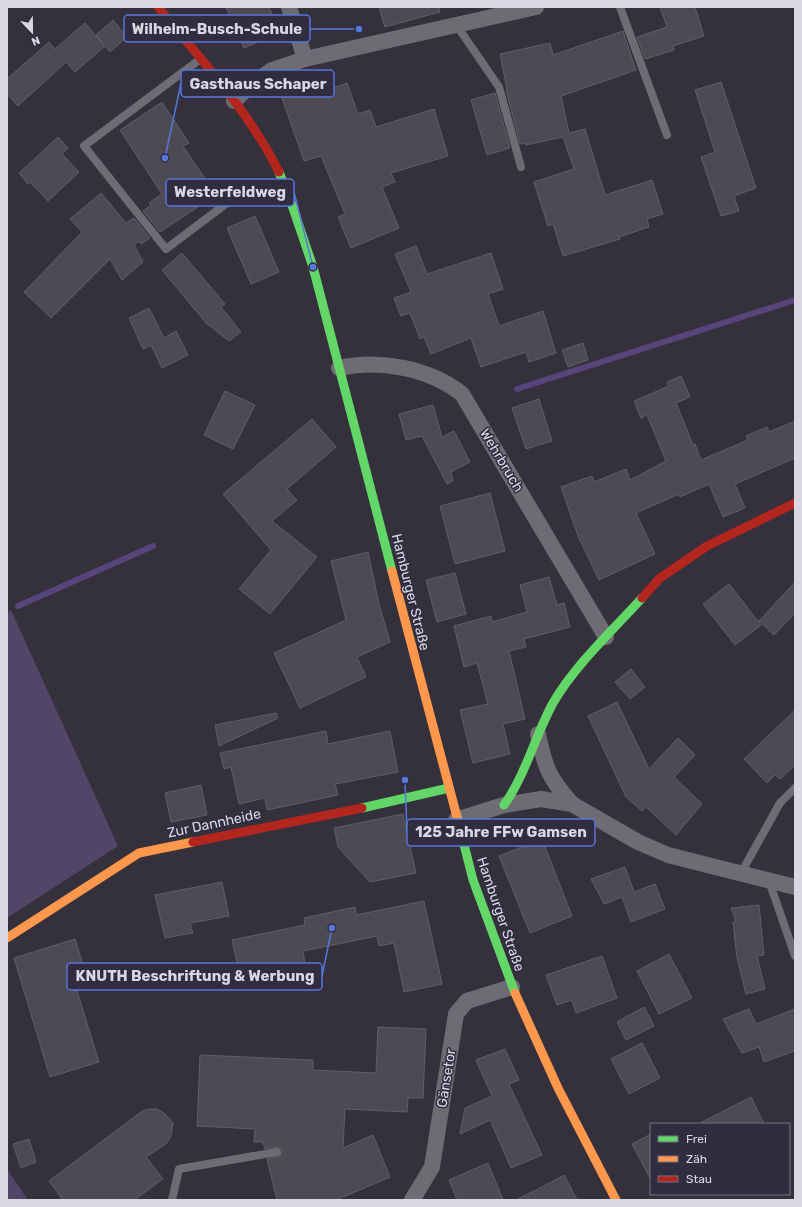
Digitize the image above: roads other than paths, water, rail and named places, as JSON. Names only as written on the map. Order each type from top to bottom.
[{"type":"street","name":"Hamburger Straße","points":[[158,7],[234,101],[265,146],[283,182],[298,219],[313,267],[449,788],[456,820],[473,880],[512,987],[539,1050],[571,1116],[616,1200]]},
{"type":"street","points":[[289,7],[305,60]]},
{"type":"street","points":[[234,101],[248,87],[272,70],[305,60],[536,7]]},
{"type":"street","name":"Wehrbruch","points":[[339,368],[357,364],[398,366],[433,378],[453,387],[462,394],[606,637]]},
{"type":"street","points":[[504,805],[516,788],[538,734],[554,702],[577,670],[660,578],[707,546],[795,503]]},
{"type":"street","points":[[538,734],[544,761],[554,784],[572,804],[638,842],[668,855],[795,888]]},
{"type":"street","name":"Zur Dannheide","points":[[7,938],[139,853],[449,788]]},
{"type":"street","points":[[456,820],[504,805],[541,799],[572,804]]},
{"type":"street","name":"Gänsetor","points":[[412,1200],[432,1167],[456,1014],[467,1001],[512,987]]},
{"type":"lane","points":[[620,7],[667,135]]},
{"type":"lane","points":[[457,26],[499,87],[521,167]]},
{"type":"lane","points":[[200,59],[84,146],[166,249],[227,203],[283,182]]},
{"type":"lane","points":[[741,873],[780,803],[795,788]]},
{"type":"lane","points":[[769,881],[795,956]]},
{"type":"lane","points":[[172,1200],[179,1169],[277,1152]]},
{"type":"waterway","points":[[517,389],[795,300]]},
{"type":"waterway","points":[[18,606],[153,546]]},
{"type":"place","name":"Wilhelm-Busch-Schule","points":[[359,29]]},
{"type":"place","name":"Gasthaus Schaper","points":[[165,158]]},
{"type":"place","name":"Westerfeldweg","points":[[313,267]]},
{"type":"place","name":"125 Jahre FFw Gamsen","points":[[405,780]]},
{"type":"place","name":"KNUTH Beschriftung & Werbung","points":[[332,928]]}]
